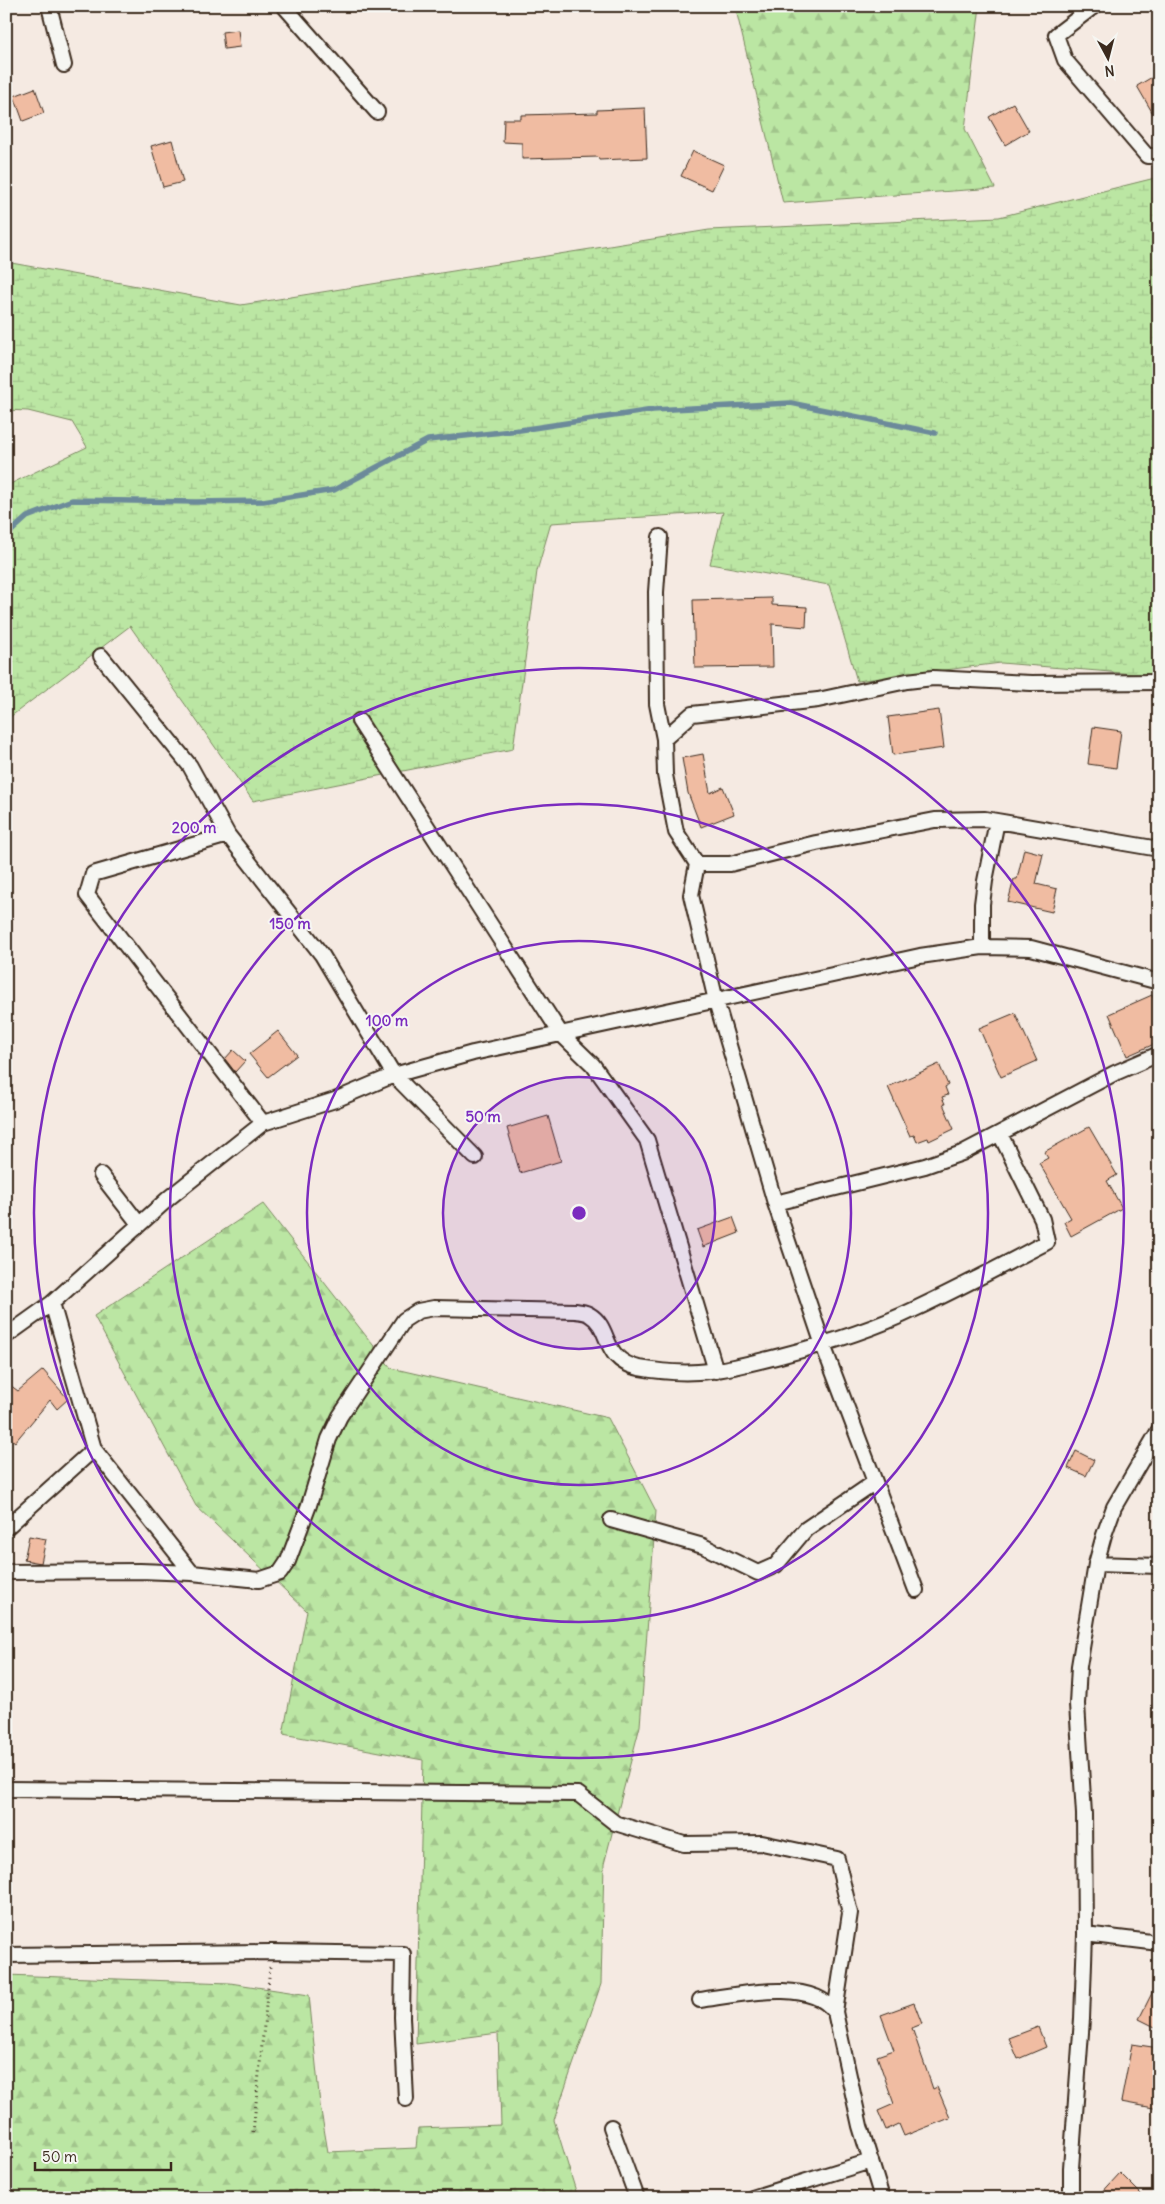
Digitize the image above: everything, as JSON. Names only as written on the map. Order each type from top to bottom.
[{"type":"street","points":[[49,6],[64,65]]},
{"type":"street","points":[[284,6],[377,112]]},
{"type":"street","points":[[1094,6],[1056,35],[1066,60],[1147,156],[1159,156]]},
{"type":"street","points":[[660,537],[656,592],[656,704],[664,739],[665,775],[676,832],[697,864],[691,895],[716,1002],[775,1203],[823,1345],[916,1590]]},
{"type":"street","points":[[101,656],[190,766],[228,835],[322,955],[394,1075],[475,1157]]},
{"type":"street","points":[[664,739],[692,714],[818,700],[907,681],[933,678],[1031,683],[1159,682]]},
{"type":"street","points":[[359,721],[561,1034],[593,1066],[647,1140],[716,1371]]},
{"type":"street","points":[[697,864],[730,864],[816,843],[935,820],[959,818],[997,821],[1159,849]]},
{"type":"street","points":[[982,947],[982,904],[997,821]]},
{"type":"street","points":[[228,835],[93,874],[87,895],[263,1123]]},
{"type":"street","points":[[6,1336],[52,1303],[139,1224],[263,1123],[336,1100],[394,1075],[473,1053],[716,1002],[920,956],[982,947],[1031,948],[1159,982]]},
{"type":"street","points":[[775,1203],[925,1166],[962,1153],[1115,1073],[1159,1054]]},
{"type":"street","points":[[7,1571],[108,1570],[192,1573],[259,1580],[280,1573],[288,1561],[309,1505],[329,1439],[340,1416],[404,1320],[418,1311],[434,1308],[576,1311],[589,1314],[598,1321],[614,1354],[636,1367],[671,1373],[700,1373],[732,1369],[823,1345],[915,1309],[1047,1242],[1042,1219],[1000,1134]]},
{"type":"street","points":[[101,1175],[139,1224]]},
{"type":"street","points":[[52,1303],[94,1449],[192,1573]]},
{"type":"street","points":[[1071,2198],[1071,2168],[1082,2019],[1085,1934],[1084,1814],[1078,1704],[1080,1666],[1096,1564],[1104,1535],[1114,1507],[1159,1430]]},
{"type":"street","points":[[6,1528],[94,1449]]},
{"type":"street","points":[[611,1520],[703,1546],[758,1573],[776,1565],[806,1529],[875,1482]]},
{"type":"street","points":[[1096,1564],[1159,1566]]},
{"type":"street","points":[[6,1789],[578,1794],[615,1823],[684,1844],[762,1843],[837,1859],[850,1913],[835,2012],[860,2126],[882,2198]]},
{"type":"street","points":[[1085,1934],[1159,1943]]},
{"type":"street","points":[[6,1956],[272,1952],[403,1954],[402,2018],[406,2099]]},
{"type":"street","points":[[700,2000],[782,1991],[821,1998],[829,2003],[835,2012]]},
{"type":"street","points":[[612,2127],[637,2198]]},
{"type":"street","points":[[752,2198],[871,2161]]},
{"type":"path","points":[[253,2132],[272,1952]]},
{"type":"green space","points":[[735,6],[980,6],[965,129],[995,188],[783,203]]},
{"type":"green space","points":[[1159,177],[1159,676],[1001,663],[857,681],[829,585],[710,564],[723,512],[551,523],[537,571],[513,749],[253,801],[130,626],[6,720],[6,486],[87,447],[72,422],[28,411],[6,410],[6,262],[241,305],[709,230],[999,217]]},
{"type":"green space","points":[[263,1204],[391,1368],[608,1418],[656,1511],[640,1726],[604,1864],[601,1984],[554,2120],[578,2198],[6,2198],[6,1975],[230,1983],[309,1995],[320,2105],[328,2152],[416,2148],[418,2128],[501,2125],[498,2033],[416,2044],[423,1760],[283,1734],[307,1611],[196,1506],[94,1316]]},
{"type":"building","points":[[238,30],[240,47],[224,49],[222,32]]},
{"type":"building","points":[[1159,73],[1159,124],[1137,86]]},
{"type":"building","points":[[35,88],[44,113],[23,121],[14,96]]},
{"type":"building","points":[[1013,103],[1029,131],[1005,145],[989,117]]},
{"type":"building","points":[[645,108],[647,158],[599,160],[598,157],[522,159],[522,143],[503,142],[504,119],[521,119],[521,115],[597,113],[597,110]]},
{"type":"building","points":[[172,140],[183,182],[163,187],[151,146]]},
{"type":"building","points":[[693,151],[724,165],[712,190],[681,176]]},
{"type":"building","points":[[772,598],[772,605],[807,607],[806,627],[772,624],[773,667],[695,668],[693,600]]},
{"type":"building","points":[[939,710],[944,748],[893,755],[888,717]]},
{"type":"building","points":[[1093,727],[1121,731],[1116,768],[1088,764]]},
{"type":"building","points":[[703,754],[710,793],[723,787],[734,814],[701,827],[688,793],[682,758]]},
{"type":"building","points":[[1024,849],[1043,854],[1036,884],[1057,889],[1052,912],[1008,902],[1014,879],[1017,879]]},
{"type":"building","points":[[1152,995],[1159,1010],[1159,1042],[1127,1056],[1109,1014]]},
{"type":"building","points":[[1015,1013],[1037,1061],[1001,1077],[979,1028]]},
{"type":"building","points":[[278,1031],[297,1055],[268,1077],[249,1054]]},
{"type":"building","points":[[233,1050],[245,1061],[235,1072],[225,1059]]},
{"type":"building","points":[[939,1064],[948,1085],[945,1087],[948,1095],[942,1097],[945,1104],[943,1104],[954,1129],[929,1141],[928,1138],[917,1142],[914,1135],[910,1136],[888,1087]]},
{"type":"building","points":[[548,1116],[561,1161],[520,1173],[507,1128]]},
{"type":"building","points":[[1089,1127],[1117,1175],[1107,1181],[1122,1208],[1071,1236],[1064,1222],[1071,1218],[1039,1163],[1048,1158],[1044,1152]]},
{"type":"building","points":[[733,1217],[739,1233],[703,1247],[697,1230]]},
{"type":"building","points":[[43,1370],[68,1399],[57,1409],[50,1400],[15,1442],[6,1435],[6,1382],[18,1391]]},
{"type":"building","points":[[1076,1451],[1094,1460],[1086,1476],[1068,1468]]},
{"type":"building","points":[[29,1536],[46,1539],[41,1563],[24,1560]]},
{"type":"building","points":[[1159,1979],[1159,2029],[1139,2019]]},
{"type":"building","points":[[914,2003],[922,2024],[912,2028],[933,2089],[937,2087],[950,2118],[904,2136],[899,2124],[886,2130],[878,2111],[894,2104],[877,2056],[894,2050],[881,2015]]},
{"type":"building","points":[[1038,2027],[1046,2047],[1018,2059],[1009,2038]]},
{"type":"building","points":[[1132,2044],[1159,2048],[1159,2109],[1121,2102]]},
{"type":"building","points":[[1120,2173],[1145,2198],[1097,2198]]},
{"type":"waterway","points":[[6,536],[27,517],[72,500],[263,501],[334,490],[428,440],[520,430],[653,410],[791,403],[935,433]]}]
